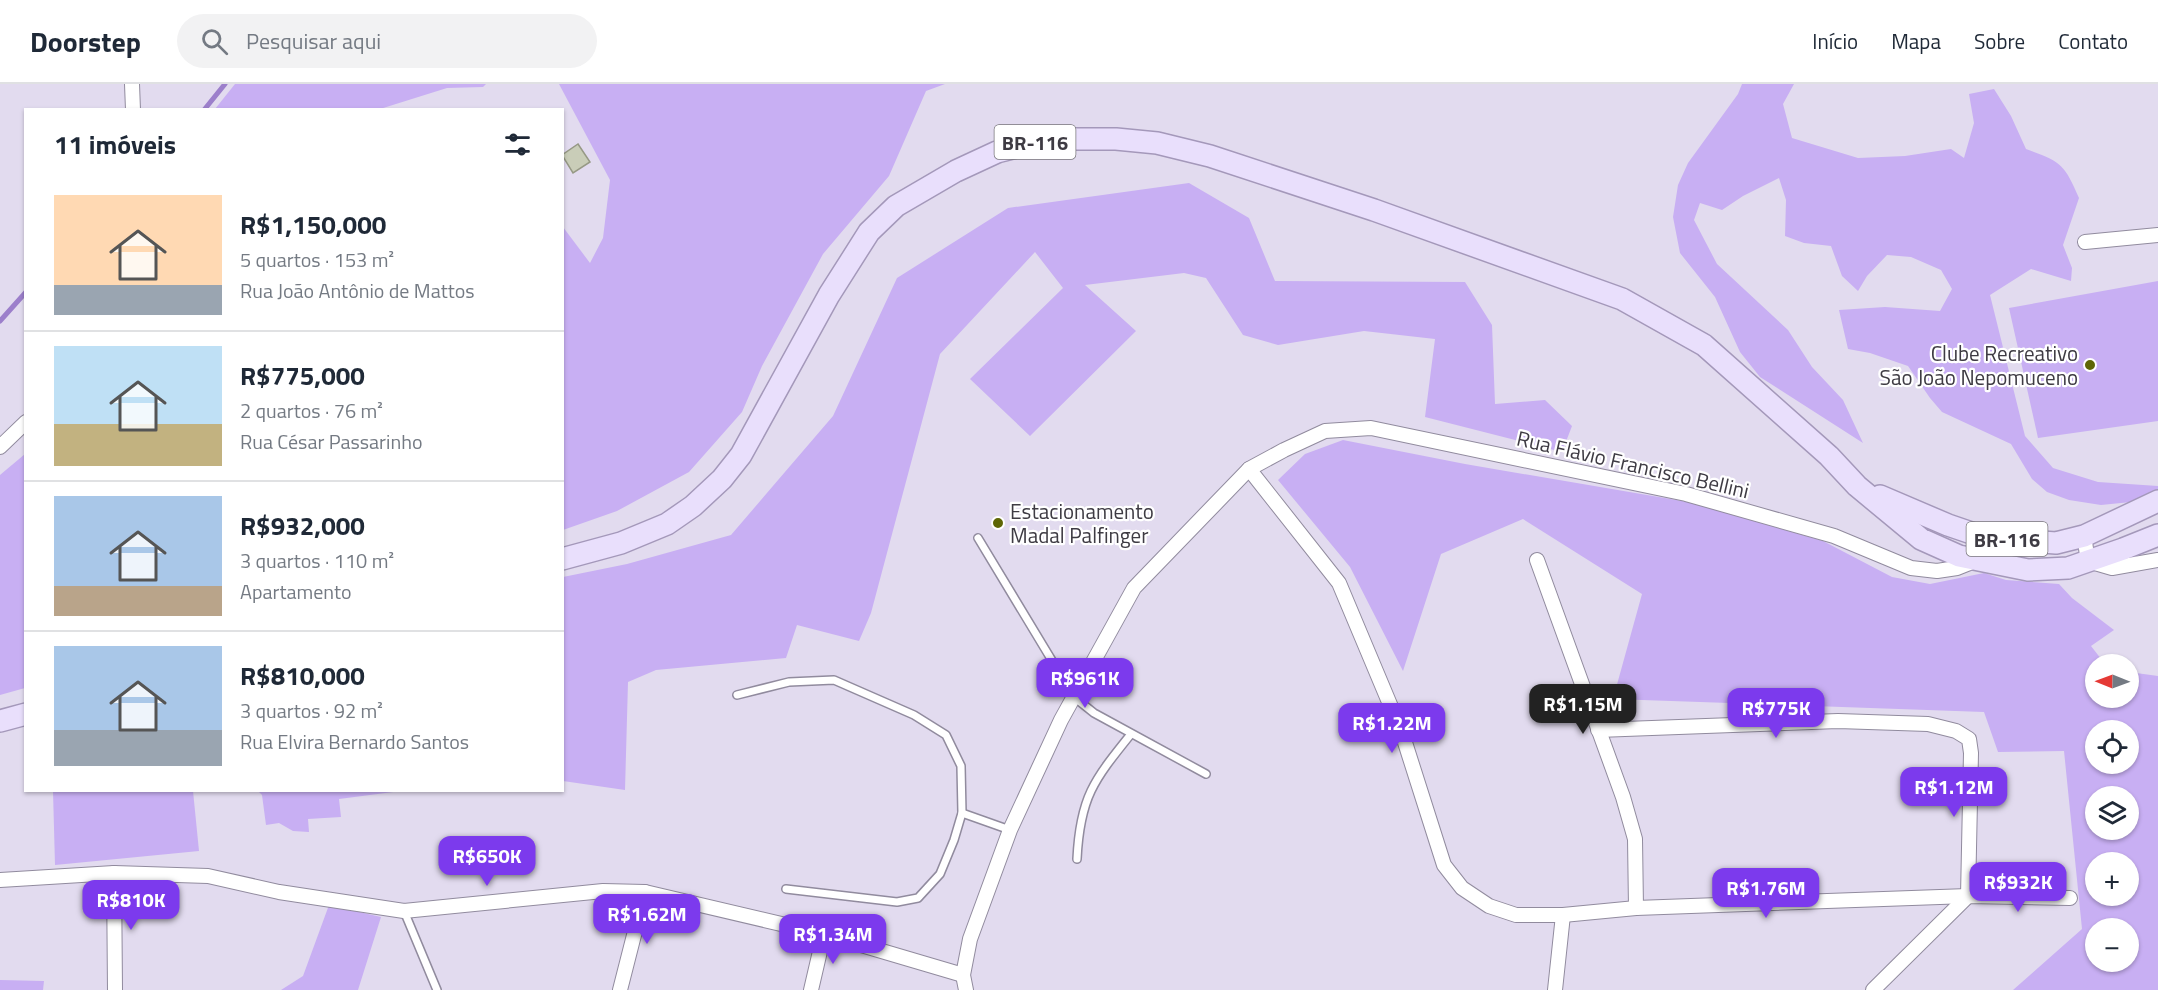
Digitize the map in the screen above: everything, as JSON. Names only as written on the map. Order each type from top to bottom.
[{"type":"main road","name":"BR-116","points":[[564,558],[621,543],[667,524],[693,506],[722,479],[741,455],[834,286],[869,232],[896,206],[956,171],[997,152],[1036,142],[1072,139],[1116,139],[1156,143],[1209,156],[1374,210],[1622,299],[1704,345],[1829,456],[1857,486],[1921,539],[1959,556],[2028,570],[2068,568],[2158,534]]},
{"type":"main road","name":"BR-116","points":[[1857,486],[1948,525],[1986,538],[2056,543],[2084,536],[2158,501]]},
{"type":"main road","points":[[0,721],[24,715]]},
{"type":"street","points":[[132,84],[133,108]]},
{"type":"street","points":[[2085,242],[2158,235]]},
{"type":"street","points":[[0,447],[24,424]]},
{"type":"street","name":"Rua Flávio Francisco Bellini","points":[[963,975],[970,939],[1010,830],[1061,720],[1134,588],[1249,469],[1325,431],[1371,428],[1686,494],[1834,536],[1911,568],[1937,571],[1957,568],[1977,560],[1999,539]]},
{"type":"street","points":[[1249,469],[1339,583],[1402,733],[1444,864],[1462,888],[1489,906],[1516,915],[1563,915],[1636,908],[1968,896],[2070,898]]},
{"type":"street","points":[[2084,536],[2088,561],[2112,568],[2158,560]]},
{"type":"street","points":[[1537,560],[1623,797],[1635,839],[1636,908]]},
{"type":"street","points":[[1598,730],[1838,721],[1928,724],[1956,731],[1969,739],[1971,753],[1968,896],[1873,990]]},
{"type":"street","points":[[0,880],[114,873],[208,876],[279,892],[404,911],[603,891],[645,892],[824,934],[963,975],[966,990]]},
{"type":"street","points":[[114,873],[115,990]]},
{"type":"street","points":[[620,990],[645,892]]},
{"type":"street","points":[[1555,990],[1563,915]]},
{"type":"street","points":[[811,990],[824,934]]},
{"type":"lane","points":[[978,538],[1074,697],[1094,713],[1206,774]]},
{"type":"lane","points":[[736,695],[789,682],[834,680],[914,714],[946,735],[961,766],[962,813],[954,840],[940,874],[918,898],[897,902],[786,889]]},
{"type":"lane","points":[[1077,859],[1079,829],[1087,796],[1101,772],[1131,734]]},
{"type":"lane","points":[[962,813],[1010,830]]},
{"type":"lane","points":[[404,911],[437,990]]},
{"type":"shaded area","points":[[235,84],[486,84],[483,87],[447,88],[383,108],[216,108]]},
{"type":"shaded area","points":[[559,84],[945,84],[926,91],[889,176],[823,254],[762,366],[742,412],[689,472],[617,511],[564,530],[564,228],[590,263],[603,238],[610,180]]},
{"type":"shaded area","points":[[1742,84],[1794,84],[1783,104],[1792,138],[1858,158],[1905,156],[1951,149],[1964,158],[1974,123],[1969,94],[1994,89],[2011,116],[2026,149],[2060,165],[2069,177],[2079,198],[2063,245],[2072,268],[2071,281],[2031,269],[1990,295],[2025,436],[2053,468],[2098,482],[2158,486],[2158,491],[2141,501],[2101,505],[2069,500],[2047,492],[2032,479],[2011,444],[1942,412],[1908,366],[1870,353],[1848,349],[1839,310],[1885,307],[1940,311],[1952,289],[1941,270],[1911,257],[1887,255],[1867,276],[1858,291],[1842,276],[1831,246],[1804,243],[1785,236],[1786,200],[1779,178],[1743,196],[1722,210],[1700,203],[1694,220],[1717,264],[1788,330],[1812,367],[1843,400],[1863,443],[1760,377],[1740,352],[1715,297],[1680,253],[1673,217],[1678,185],[1688,163],[1738,94]]},
{"type":"shaded area","points":[[1189,183],[1249,218],[1275,281],[1465,282],[1492,325],[1495,404],[1545,400],[1572,426],[1562,452],[1425,417],[1435,339],[1364,331],[1278,345],[1243,335],[1206,278],[1184,273],[1085,285],[1136,331],[1030,436],[970,379],[1063,288],[1035,252],[940,354],[871,613],[859,641],[797,625],[786,658],[656,670],[628,682],[625,790],[564,781],[564,577],[627,564],[731,535],[833,416],[897,278],[1008,208]]},
{"type":"shaded area","name":"Clube Recreativo São João Nepomuceno","points":[[2158,281],[2158,421],[2038,438],[2009,308]]},
{"type":"shaded area","points":[[1343,440],[1465,464],[1688,502],[1823,541],[1892,577],[1930,584],[1984,573],[2006,580],[2059,584],[2072,598],[2114,630],[2091,646],[2097,654],[2085,654],[2085,708],[2139,708],[2139,673],[2158,676],[2158,990],[2013,990],[2082,929],[2064,751],[1998,752],[1984,712],[1613,699],[1642,594],[1523,519],[1441,554],[1403,671],[1350,567],[1278,480],[1305,454]]},
{"type":"shaded area","points":[[24,455],[24,688],[0,695],[0,475]]},
{"type":"shaded area","points":[[53,792],[193,792],[199,851],[55,865]]},
{"type":"shaded area","points":[[259,792],[393,792],[339,799],[341,817],[308,819],[309,832],[293,831],[279,823],[266,825],[262,795]]},
{"type":"shaded area","points":[[329,905],[381,917],[358,990],[281,990],[303,976]]},
{"type":"shaded area","points":[[0,980],[44,981],[43,990],[0,990]]},
{"type":"building","points":[[578,144],[590,162],[573,173],[564,158],[564,154]]},
{"type":"waterway","points":[[206,108],[225,84]]},
{"type":"waterway","points":[[0,321],[24,294]]},
{"type":"place","name":"Clube Recreativo São João Nepomuceno","points":[[2090,365]]},
{"type":"place","name":"Estacionamento Madal Palfinger","points":[[998,523]]}]
